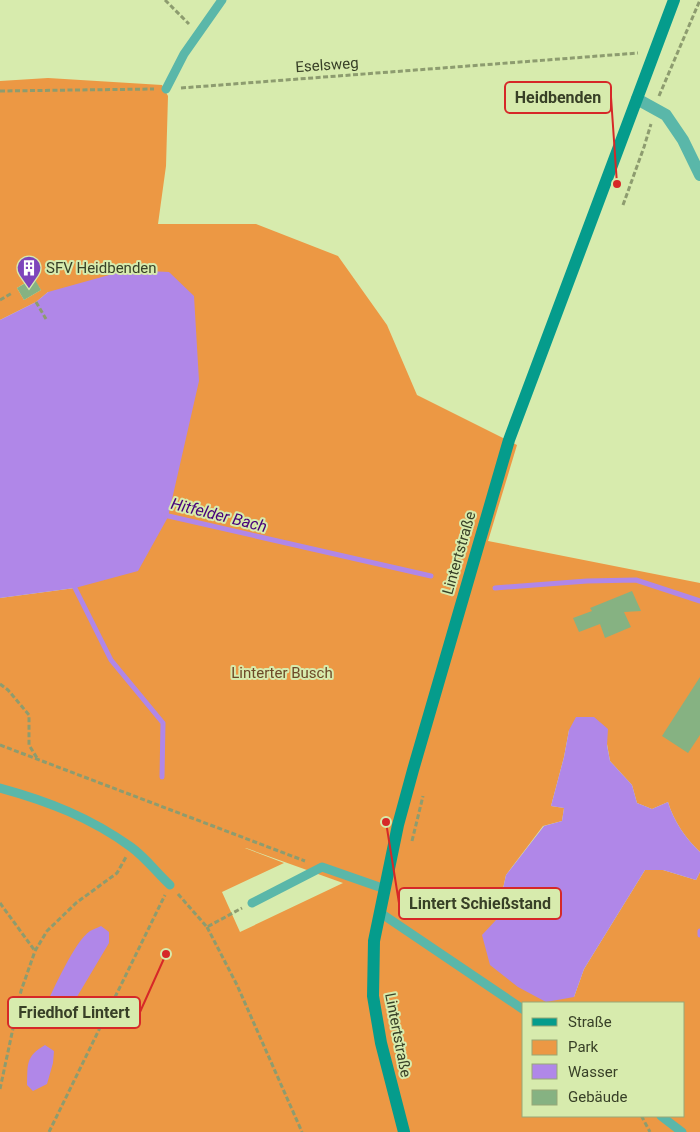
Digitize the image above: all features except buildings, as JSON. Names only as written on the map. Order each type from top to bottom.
[{"type":"main road","name":"Lintertstraße","points":[[404,1132],[381,1043],[373,996],[374,941],[398,825],[509,440],[674,0]]},
{"type":"street","points":[[637,99],[666,115],[683,140],[700,175]]},
{"type":"lane","points":[[166,89],[184,54],[222,0]]},
{"type":"lane","points":[[0,788],[31,796],[84,817],[132,848],[170,885]]},
{"type":"lane","points":[[252,903],[322,867],[385,889]]},
{"type":"lane","points":[[379,912],[522,1009]]},
{"type":"lane","points":[[662,1117],[682,1132]]},
{"type":"path","points":[[165,0],[198,33]]},
{"type":"path","points":[[623,205],[644,147],[665,79],[700,0]]},
{"type":"path","name":"Eselsweg","points":[[0,91],[166,89],[655,52]]},
{"type":"path","points":[[0,300],[12,293]]},
{"type":"path","points":[[36,302],[46,319]]},
{"type":"path","points":[[0,684],[8,690],[29,715],[29,745],[37,758]]},
{"type":"path","points":[[0,746],[37,758],[322,867]]},
{"type":"path","points":[[410,847],[424,793]]},
{"type":"path","points":[[0,1089],[21,991],[36,951],[47,931],[76,903],[117,874],[132,848]]},
{"type":"path","points":[[49,1132],[170,885],[207,927],[237,985],[302,1132]]},
{"type":"path","points":[[0,903],[36,951]]},
{"type":"path","points":[[207,927],[252,903]]},
{"type":"path","points":[[642,1117],[650,1132]]},
{"type":"green space","name":"Linterter Busch","points":[[48,78],[162,85],[168,96],[166,166],[158,224],[256,224],[338,256],[387,325],[417,395],[517,445],[488,541],[700,583],[700,852],[681,829],[673,816],[668,802],[652,809],[637,803],[632,785],[610,761],[607,744],[569,730],[551,806],[564,808],[562,821],[543,826],[506,875],[496,920],[574,997],[584,969],[645,870],[663,870],[696,880],[700,872],[700,1132],[0,1132],[0,598],[75,588],[48,292],[36,302],[0,320],[0,81]],"holes":[[[33,278],[41,290],[24,300],[17,288]],[[245,848],[343,883],[240,932],[222,892],[284,863]]]},
{"type":"water","points":[[127,270],[169,272],[194,296],[199,381],[168,517],[138,571],[75,588],[0,598],[0,320],[36,302],[48,292]]},
{"type":"water","points":[[576,717],[594,717],[608,729],[607,745],[610,761],[632,785],[637,803],[652,809],[668,802],[673,816],[681,829],[700,852],[700,872],[696,880],[663,870],[645,870],[584,969],[574,997],[546,1002],[518,987],[490,965],[482,935],[496,920],[506,875],[544,826],[562,821],[564,808],[551,806],[569,730]]},
{"type":"water","points":[[101,926],[109,932],[109,943],[62,1022],[55,1027],[45,1007],[77,945],[90,931]]},
{"type":"water","points":[[45,1045],[54,1051],[53,1063],[47,1084],[33,1091],[27,1085],[29,1062],[34,1053]]},
{"type":"waterway","name":"Hitfelder Bach","points":[[164,515],[431,576]]},
{"type":"waterway","name":"Hitfelder Bach","points":[[495,588],[587,581],[636,580],[700,601]]},
{"type":"waterway","points":[[74,582],[75,588],[111,660],[163,723],[162,777]]},
{"type":"place","name":"Heidbenden","points":[[617,184]]},
{"type":"place","name":"SFV Heidbenden","points":[[29,289]]},
{"type":"place","name":"Lintert Schießstand","points":[[386,822]]},
{"type":"place","name":"Friedhof Lintert","points":[[166,954]]}]
